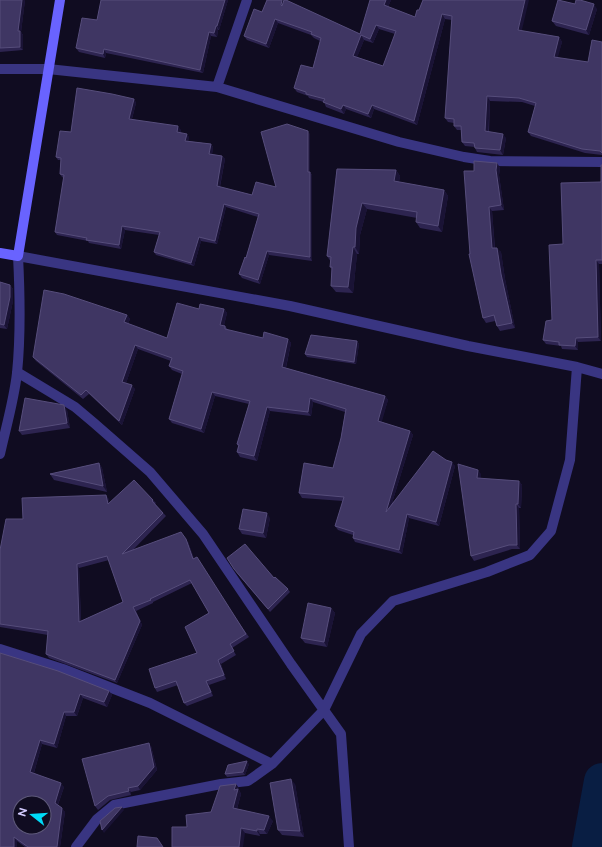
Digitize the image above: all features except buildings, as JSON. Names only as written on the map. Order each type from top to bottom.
[{"type":"street","points":[[0,454],[17,372],[20,300],[18,256],[60,0]]},
{"type":"street","points":[[217,87],[247,0]]},
{"type":"street","points":[[0,69],[48,68],[217,87],[399,142],[464,157],[490,161],[602,162]]},
{"type":"street","points":[[0,253],[290,306],[468,346],[577,367],[602,374]]},
{"type":"street","points":[[76,847],[97,819],[114,805],[221,784],[248,781],[272,764],[324,710],[361,634],[393,601],[487,572],[530,555],[551,531],[570,460],[577,367]]},
{"type":"street","points":[[17,372],[75,407],[150,472],[203,534],[341,734],[346,846]]},
{"type":"street","points":[[0,649],[63,669],[150,703],[272,764]]},
{"type":"waterway","points":[[590,847],[602,781]]}]
